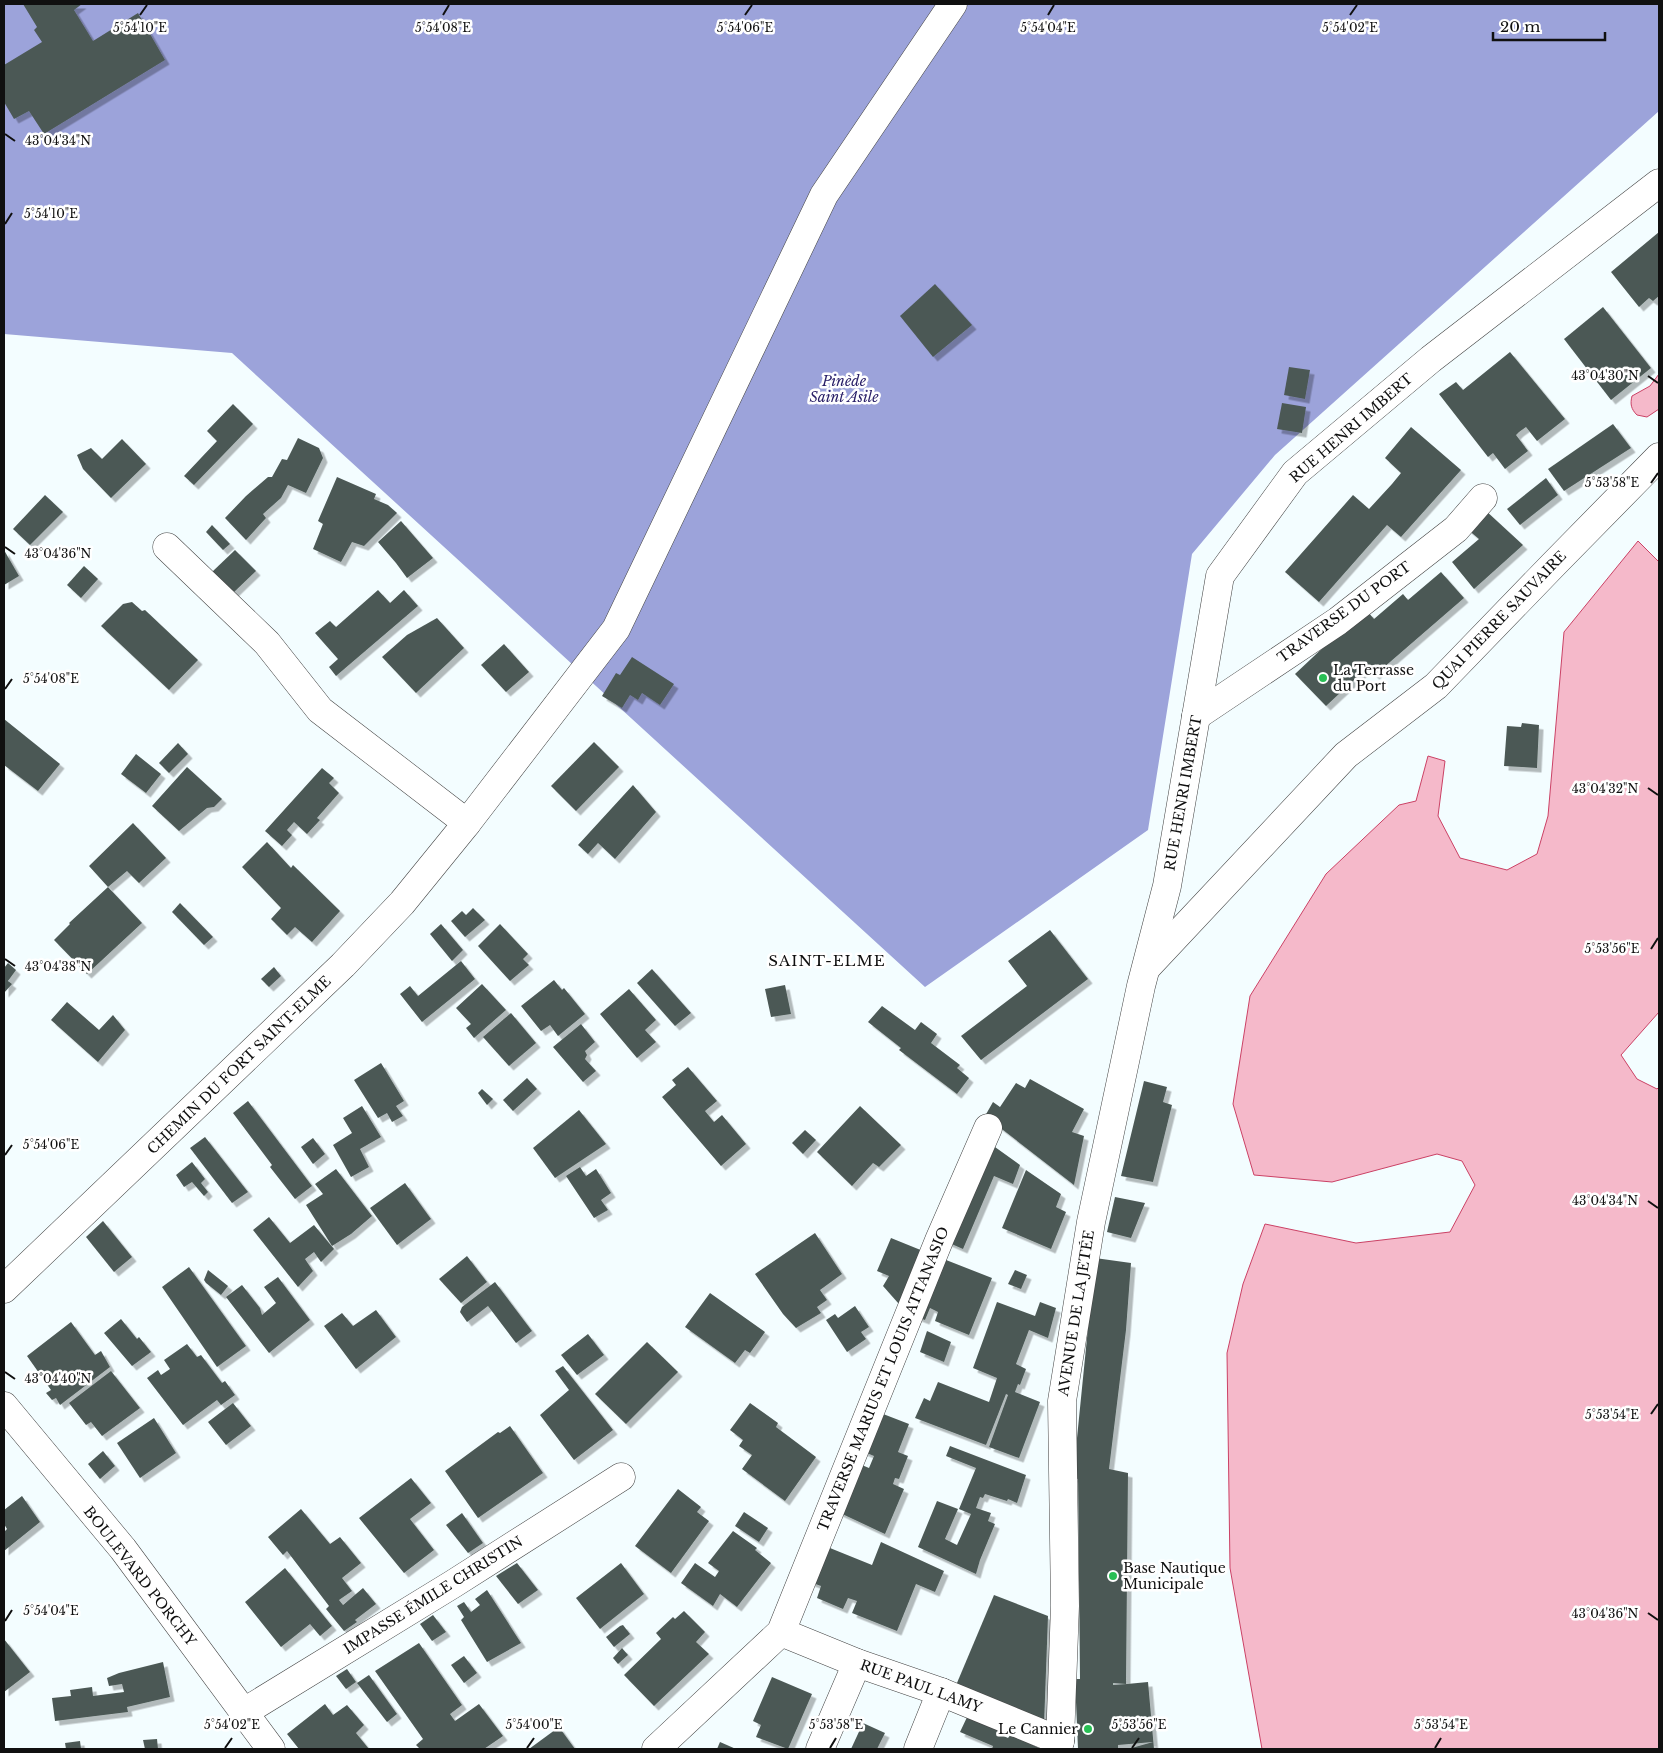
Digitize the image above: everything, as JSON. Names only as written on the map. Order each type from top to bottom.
[{"type":"street","name":"CHEMIN DU FORT SAINT-ELME","points":[[4,1289],[342,965],[402,904],[616,629],[824,195],[953,4]]},
{"type":"street","name":"RUE HENRI IMBERT","points":[[1167,886],[1220,576],[1295,473],[1431,359],[1659,183]]},
{"type":"street","name":"QUAI PIERRE SAUVAIRE","points":[[1145,969],[1346,755],[1436,686],[1659,457]]},
{"type":"street","name":"TRAVERSE DU PORT","points":[[1196,716],[1338,621],[1456,529],[1483,498]]},
{"type":"street","points":[[167,547],[268,642],[320,710],[464,826]]},
{"type":"street","name":"AVENUE DE LA JETÉE","points":[[1059,1745],[1065,1606],[1062,1401],[1091,1222],[1145,969],[1167,886]]},
{"type":"street","name":"TRAVERSE MARIUS ET LOUIS ATTANASIO","points":[[781,1632],[940,1238],[988,1128]]},
{"type":"street","name":"BOULEVARD PORCHY","points":[[4,1406],[123,1549],[271,1749]]},
{"type":"street","name":"IMPASSE ÉMILE CHRISTIN","points":[[244,1712],[453,1584],[621,1477]]},
{"type":"street","points":[[656,1749],[781,1632]]},
{"type":"street","name":"RUE PAUL LAMY","points":[[781,1632],[857,1663],[941,1692],[1059,1745]]},
{"type":"street","points":[[820,1749],[857,1663]]},
{"type":"street","points":[[918,1749],[941,1692]]},
{"type":"green space","name":"Pinède Saint Asile","points":[[4,4],[1659,4],[1659,111],[1275,455],[1192,554],[1148,830],[925,987],[232,353],[4,334]]},
{"type":"shaded area","points":[[1659,374],[1659,409],[1647,417],[1637,415],[1633,411],[1632,396],[1650,386]]},
{"type":"shaded area","points":[[1638,541],[1659,562],[1659,1012],[1621,1055],[1637,1079],[1657,1089],[1659,1087],[1659,1749],[1262,1749],[1230,1568],[1227,1353],[1243,1284],[1265,1224],[1356,1243],[1450,1232],[1475,1185],[1462,1161],[1437,1154],[1332,1182],[1254,1175],[1233,1104],[1250,996],[1326,874],[1399,805],[1416,801],[1428,756],[1445,761],[1438,816],[1460,858],[1507,870],[1537,854],[1548,816],[1564,632]]},
{"type":"building","points":[[23,4],[82,4],[74,10],[93,41],[138,13],[165,60],[44,134],[29,111],[14,119],[4,102],[4,65],[42,42],[34,30],[37,27]]},
{"type":"building","points":[[1659,232],[1659,296],[1653,301],[1649,298],[1639,307],[1611,272]]},
{"type":"building","points":[[935,284],[972,325],[933,357],[900,316]]},
{"type":"building","points":[[1603,307],[1651,368],[1611,400],[1564,339]]},
{"type":"building","points":[[1510,352],[1565,419],[1537,441],[1526,427],[1519,432],[1516,435],[1528,451],[1505,469],[1493,453],[1488,457],[1439,394],[1456,382],[1463,390]]},
{"type":"building","points":[[1289,367],[1310,370],[1305,399],[1284,395]]},
{"type":"building","points":[[1282,403],[1306,407],[1302,433],[1277,429]]},
{"type":"building","points":[[233,404],[253,424],[194,485],[184,476],[217,441],[207,431]]},
{"type":"building","points":[[1613,424],[1631,448],[1564,491],[1548,469]]},
{"type":"building","points":[[1411,427],[1461,470],[1401,537],[1387,525],[1319,602],[1285,572],[1353,495],[1369,509],[1392,484],[1401,473],[1385,458]]},
{"type":"building","points":[[298,438],[319,448],[323,458],[306,493],[288,485],[281,498],[263,514],[266,518],[246,540],[225,518],[246,496],[268,477],[272,477],[282,459],[287,460]]},
{"type":"building","points":[[122,439],[146,464],[111,498],[83,469],[77,455],[91,448],[102,459]]},
{"type":"building","points":[[337,477],[376,494],[374,499],[388,505],[397,513],[364,546],[352,542],[341,562],[313,549],[323,524],[318,521]]},
{"type":"building","points":[[1546,478],[1558,495],[1520,525],[1507,509]]},
{"type":"building","points":[[45,495],[63,512],[30,545],[13,529]]},
{"type":"building","points":[[1485,510],[1523,545],[1474,589],[1452,562],[1479,539],[1466,528]]},
{"type":"building","points":[[401,521],[433,558],[407,578],[378,542]]},
{"type":"building","points":[[212,525],[230,544],[223,550],[206,532]]},
{"type":"building","points":[[4,550],[19,576],[4,585]]},
{"type":"building","points":[[235,550],[256,571],[232,594],[212,572]]},
{"type":"building","points":[[84,566],[98,579],[81,598],[67,585]]},
{"type":"building","points":[[1441,572],[1464,598],[1375,675],[1367,668],[1326,706],[1295,674],[1346,626],[1350,629],[1368,612],[1374,619],[1403,594],[1408,600]]},
{"type":"building","points":[[378,590],[390,603],[404,590],[418,606],[336,676],[329,667],[338,659],[315,633],[330,621],[336,627]]},
{"type":"building","points":[[132,602],[142,611],[145,610],[198,660],[169,690],[101,626],[123,604]]},
{"type":"building","points":[[437,618],[464,648],[416,693],[382,657],[407,635]]},
{"type":"building","points":[[504,644],[529,672],[506,692],[481,665]]},
{"type":"building","points":[[632,657],[674,684],[660,705],[642,693],[638,700],[630,695],[622,708],[602,696],[616,673],[620,675]]},
{"type":"building","points":[[4,719],[60,764],[38,791],[4,765]]},
{"type":"building","points":[[1522,723],[1539,725],[1537,768],[1504,766],[1507,726],[1521,727]]},
{"type":"building","points":[[594,742],[619,767],[576,811],[551,786]]},
{"type":"building","points":[[178,743],[188,754],[169,773],[159,763]]},
{"type":"building","points":[[136,754],[161,774],[146,793],[121,774]]},
{"type":"building","points":[[187,767],[222,799],[214,807],[207,808],[179,831],[152,806]]},
{"type":"building","points":[[322,768],[334,778],[329,783],[339,793],[317,818],[320,820],[307,834],[294,822],[287,830],[292,835],[282,846],[265,831]]},
{"type":"building","points":[[633,785],[656,812],[615,859],[598,843],[588,854],[578,845]]},
{"type":"building","points":[[133,823],[166,858],[139,883],[127,871],[108,887],[89,866]]},
{"type":"building","points":[[267,842],[291,868],[293,865],[340,911],[312,942],[295,927],[287,935],[271,919],[281,908],[242,867]]},
{"type":"building","points":[[108,887],[142,923],[87,974],[54,940],[69,923]]},
{"type":"building","points":[[180,903],[213,937],[204,945],[172,912]]},
{"type":"building","points":[[473,908],[485,920],[465,937],[451,921],[462,911],[466,915]]},
{"type":"building","points":[[441,924],[463,950],[452,961],[430,934]]},
{"type":"building","points":[[500,924],[528,954],[523,959],[529,965],[510,981],[478,946]]},
{"type":"building","points":[[1050,930],[1088,979],[981,1060],[961,1036],[1027,986],[1008,961]]},
{"type":"building","points":[[461,961],[475,979],[422,1022],[400,994],[410,986],[418,996]]},
{"type":"building","points":[[8,963],[16,970],[8,981],[12,984],[4,993],[4,968]]},
{"type":"building","points":[[274,967],[281,976],[269,987],[261,979]]},
{"type":"building","points":[[652,969],[691,1013],[675,1026],[637,983]]},
{"type":"building","points":[[554,980],[562,990],[564,988],[585,1014],[558,1036],[550,1025],[541,1031],[521,1006]]},
{"type":"building","points":[[482,984],[506,1010],[474,1038],[466,1028],[471,1024],[456,1008]]},
{"type":"building","points":[[785,985],[791,1014],[771,1017],[765,989]]},
{"type":"building","points":[[629,989],[656,1020],[645,1030],[656,1042],[637,1058],[600,1014]]},
{"type":"building","points":[[67,1002],[99,1030],[113,1015],[125,1030],[98,1062],[51,1020]]},
{"type":"building","points":[[882,1006],[915,1030],[921,1022],[937,1034],[931,1043],[960,1065],[957,1068],[969,1078],[957,1094],[899,1050],[901,1048],[868,1022]]},
{"type":"building","points":[[511,1013],[536,1043],[509,1066],[483,1037]]},
{"type":"building","points":[[581,1024],[595,1042],[585,1051],[587,1055],[585,1059],[596,1071],[583,1082],[553,1047]]},
{"type":"building","points":[[381,1063],[404,1101],[396,1106],[403,1116],[392,1122],[387,1113],[378,1118],[354,1080]]},
{"type":"building","points":[[688,1067],[717,1101],[705,1111],[714,1122],[722,1115],[746,1144],[721,1166],[662,1097],[676,1085],[672,1080]]},
{"type":"building","points":[[527,1078],[537,1089],[513,1111],[503,1100]]},
{"type":"building","points":[[1030,1079],[1084,1109],[1072,1132],[1084,1136],[1074,1185],[985,1116],[993,1102],[1000,1107],[1016,1083],[1025,1088]]},
{"type":"building","points":[[1144,1081],[1167,1087],[1163,1102],[1172,1105],[1153,1182],[1121,1176]]},
{"type":"building","points":[[482,1089],[493,1099],[487,1105],[478,1093]]},
{"type":"building","points":[[248,1101],[312,1186],[295,1199],[270,1167],[272,1165],[233,1113]]},
{"type":"building","points":[[362,1106],[381,1137],[360,1149],[369,1167],[351,1177],[333,1145],[352,1133],[343,1118]]},
{"type":"building","points":[[860,1106],[901,1145],[879,1167],[873,1163],[852,1186],[817,1152]]},
{"type":"building","points":[[579,1110],[606,1144],[555,1178],[533,1148]]},
{"type":"building","points":[[805,1130],[816,1140],[803,1154],[792,1143]]},
{"type":"building","points":[[205,1137],[248,1192],[232,1203],[190,1148]]},
{"type":"building","points":[[313,1138],[325,1154],[313,1164],[301,1147]]},
{"type":"building","points":[[988,1142],[1020,1165],[1013,1184],[994,1176],[963,1249],[947,1242]]},
{"type":"building","points":[[192,1162],[205,1179],[201,1183],[208,1192],[204,1196],[192,1182],[184,1187],[176,1175]]},
{"type":"building","points":[[580,1167],[586,1176],[596,1169],[611,1193],[601,1200],[608,1210],[594,1218],[566,1176]]},
{"type":"building","points":[[336,1169],[372,1216],[351,1234],[332,1246],[306,1205],[323,1194],[315,1184]]},
{"type":"building","points":[[1026,1170],[1061,1194],[1056,1207],[1066,1212],[1051,1249],[1002,1228]]},
{"type":"building","points":[[405,1183],[431,1219],[397,1245],[370,1208]]},
{"type":"building","points":[[1115,1197],[1145,1203],[1131,1238],[1107,1232]]},
{"type":"building","points":[[269,1217],[290,1243],[314,1225],[334,1249],[321,1262],[314,1252],[305,1259],[313,1271],[298,1287],[253,1230]]},
{"type":"building","points":[[103,1221],[132,1257],[114,1272],[86,1237]]},
{"type":"building","points":[[815,1233],[842,1274],[820,1290],[827,1300],[817,1307],[821,1313],[796,1328],[783,1314],[755,1274]]},
{"type":"building","points":[[891,1238],[928,1253],[907,1313],[883,1286],[889,1276],[877,1271]]},
{"type":"building","points":[[467,1256],[487,1282],[461,1303],[439,1279]]},
{"type":"building","points":[[941,1258],[992,1278],[969,1335],[935,1321],[938,1312],[930,1308],[925,1320],[917,1317]]},
{"type":"building","points":[[1095,1258],[1131,1263],[1126,1330],[1109,1469],[1128,1473],[1126,1684],[1113,1683],[1113,1685],[1127,1684],[1148,1682],[1154,1749],[1128,1749],[1153,1742],[1118,1745],[1118,1749],[1078,1749],[1075,1679],[1080,1679],[1078,1479],[1073,1478]]},
{"type":"building","points":[[189,1267],[246,1346],[217,1367],[162,1287]]},
{"type":"building","points":[[208,1270],[228,1286],[221,1295],[204,1280]]},
{"type":"building","points":[[1015,1270],[1027,1275],[1021,1289],[1008,1284]]},
{"type":"building","points":[[278,1277],[310,1320],[269,1353],[226,1297],[242,1285],[260,1308],[262,1315],[276,1303],[264,1287]]},
{"type":"building","points":[[495,1282],[532,1331],[516,1343],[488,1306],[467,1322],[460,1312],[462,1307]]},
{"type":"building","points":[[710,1293],[765,1332],[750,1353],[745,1350],[735,1363],[685,1327]]},
{"type":"building","points":[[997,1302],[1035,1316],[1040,1302],[1056,1308],[1048,1338],[1029,1330],[1016,1364],[1026,1369],[1015,1392],[1040,1402],[1019,1458],[989,1447],[1008,1395],[1006,1394],[986,1445],[915,1418],[924,1398],[930,1401],[938,1382],[989,1402],[997,1378],[973,1368]]},
{"type":"building","points":[[855,1306],[869,1327],[861,1332],[866,1339],[847,1352],[826,1320],[835,1314],[838,1318]]},
{"type":"building","points":[[376,1310],[396,1337],[356,1369],[324,1326],[342,1313],[353,1326]]},
{"type":"building","points":[[121,1319],[137,1339],[139,1337],[151,1352],[132,1366],[104,1333]]},
{"type":"building","points":[[71,1322],[95,1355],[101,1351],[110,1367],[60,1405],[56,1398],[52,1400],[46,1393],[51,1390],[27,1356]]},
{"type":"building","points":[[927,1331],[951,1342],[944,1362],[920,1352]]},
{"type":"building","points":[[588,1334],[604,1355],[577,1375],[561,1355]]},
{"type":"building","points":[[647,1342],[678,1372],[626,1424],[595,1394]]},
{"type":"building","points":[[187,1344],[197,1357],[201,1355],[222,1383],[225,1381],[235,1395],[221,1405],[217,1400],[183,1425],[147,1378],[158,1370],[161,1375],[170,1369],[164,1360]]},
{"type":"building","points":[[563,1366],[613,1430],[574,1460],[540,1415],[569,1390],[555,1371]]},
{"type":"building","points":[[111,1371],[140,1408],[102,1436],[91,1422],[86,1425],[69,1403]]},
{"type":"building","points":[[233,1403],[251,1426],[226,1445],[208,1422]]},
{"type":"building","points":[[750,1403],[778,1423],[776,1427],[816,1457],[785,1501],[742,1469],[752,1455],[739,1446],[743,1440],[730,1430]]},
{"type":"building","points":[[878,1412],[909,1424],[898,1452],[908,1456],[899,1479],[895,1478],[893,1484],[904,1489],[885,1534],[838,1512],[857,1463],[869,1468],[874,1456],[862,1451]]},
{"type":"building","points":[[154,1418],[176,1453],[140,1478],[117,1443]]},
{"type":"building","points":[[510,1426],[543,1473],[478,1518],[445,1471],[498,1432],[500,1433]]},
{"type":"building","points":[[950,1446],[1026,1475],[1017,1503],[985,1494],[983,1498],[980,1497],[976,1508],[991,1513],[988,1521],[995,1524],[976,1574],[918,1547],[937,1501],[958,1509],[945,1539],[957,1545],[971,1514],[959,1509],[976,1468],[946,1456]]},
{"type":"building","points":[[103,1451],[115,1466],[100,1479],[88,1464]]},
{"type":"building","points":[[411,1478],[431,1503],[410,1519],[434,1550],[404,1573],[359,1518]]},
{"type":"building","points":[[678,1489],[701,1507],[697,1512],[709,1521],[671,1573],[635,1546]]},
{"type":"building","points":[[22,1496],[40,1522],[4,1551],[4,1532],[7,1529],[4,1524],[4,1510]]},
{"type":"building","points":[[301,1509],[330,1544],[340,1537],[361,1563],[342,1578],[352,1591],[339,1600],[343,1605],[363,1588],[376,1604],[355,1620],[357,1622],[344,1631],[326,1609],[329,1606],[287,1551],[283,1555],[268,1537]]},
{"type":"building","points":[[744,1512],[768,1528],[759,1542],[735,1526]]},
{"type":"building","points":[[462,1513],[483,1543],[468,1553],[446,1525]]},
{"type":"building","points":[[733,1531],[757,1548],[755,1550],[771,1563],[737,1607],[720,1594],[713,1606],[681,1583],[695,1563],[715,1577],[719,1571],[708,1563]]},
{"type":"building","points":[[881,1542],[944,1571],[935,1592],[916,1584],[897,1631],[852,1613],[857,1601],[848,1598],[843,1609],[817,1598],[821,1586],[810,1582],[825,1546],[872,1565]]},
{"type":"building","points":[[517,1563],[538,1590],[518,1604],[496,1576]]},
{"type":"building","points":[[621,1563],[644,1594],[600,1629],[576,1598]]},
{"type":"building","points":[[285,1568],[332,1626],[320,1636],[310,1624],[281,1647],[245,1602]]},
{"type":"building","points":[[487,1590],[521,1643],[487,1662],[461,1620],[464,1617],[457,1606],[464,1602],[471,1612],[480,1605],[475,1599]]},
{"type":"building","points":[[994,1595],[1048,1616],[1044,1725],[954,1690]]},
{"type":"building","points":[[684,1611],[705,1632],[696,1642],[709,1654],[654,1706],[624,1675],[661,1639],[656,1633],[673,1617],[675,1619]]},
{"type":"building","points":[[433,1615],[446,1632],[432,1641],[420,1624]]},
{"type":"building","points":[[623,1625],[630,1634],[614,1647],[606,1637]]},
{"type":"building","points":[[4,1639],[30,1672],[4,1692]]},
{"type":"building","points":[[419,1643],[462,1705],[450,1714],[455,1721],[479,1704],[503,1736],[484,1749],[420,1749],[416,1745],[423,1739],[375,1671]]},
{"type":"building","points":[[622,1648],[628,1655],[618,1664],[613,1658]]},
{"type":"building","points":[[464,1656],[477,1673],[464,1683],[451,1665]]},
{"type":"building","points":[[163,1662],[170,1697],[127,1707],[128,1712],[55,1721],[52,1698],[71,1696],[70,1690],[92,1687],[93,1696],[124,1692],[122,1684],[109,1686],[107,1678],[119,1673]]},
{"type":"building","points":[[347,1669],[356,1682],[346,1689],[336,1676]]},
{"type":"building","points":[[369,1675],[397,1714],[387,1722],[357,1683]]},
{"type":"building","points":[[772,1677],[812,1694],[788,1749],[756,1737],[761,1725],[753,1721]]},
{"type":"building","points":[[325,1704],[333,1715],[347,1705],[364,1725],[356,1733],[369,1749],[299,1749],[287,1734]]},
{"type":"building","points":[[969,1713],[1002,1727],[999,1734],[1008,1738],[1011,1734],[1041,1749],[992,1749],[993,1746],[960,1732]]},
{"type":"building","points":[[863,1723],[885,1733],[877,1749],[851,1749]]},
{"type":"building","points":[[559,1727],[575,1749],[529,1749]]},
{"type":"building","points":[[157,1739],[158,1749],[145,1749],[143,1740]]},
{"type":"building","points":[[80,1741],[81,1749],[66,1749],[65,1743]]},
{"type":"building","points":[[720,1742],[736,1749],[717,1749]]},
{"type":"place","name":"La Terrasse du Port","points":[[1323,678]]},
{"type":"place","name":"Base Nautique Municipale","points":[[1113,1576]]},
{"type":"place","name":"Le Cannier","points":[[1088,1729]]},
{"type":"district","name":"SAINT-ELME","points":[[827,960]]}]
